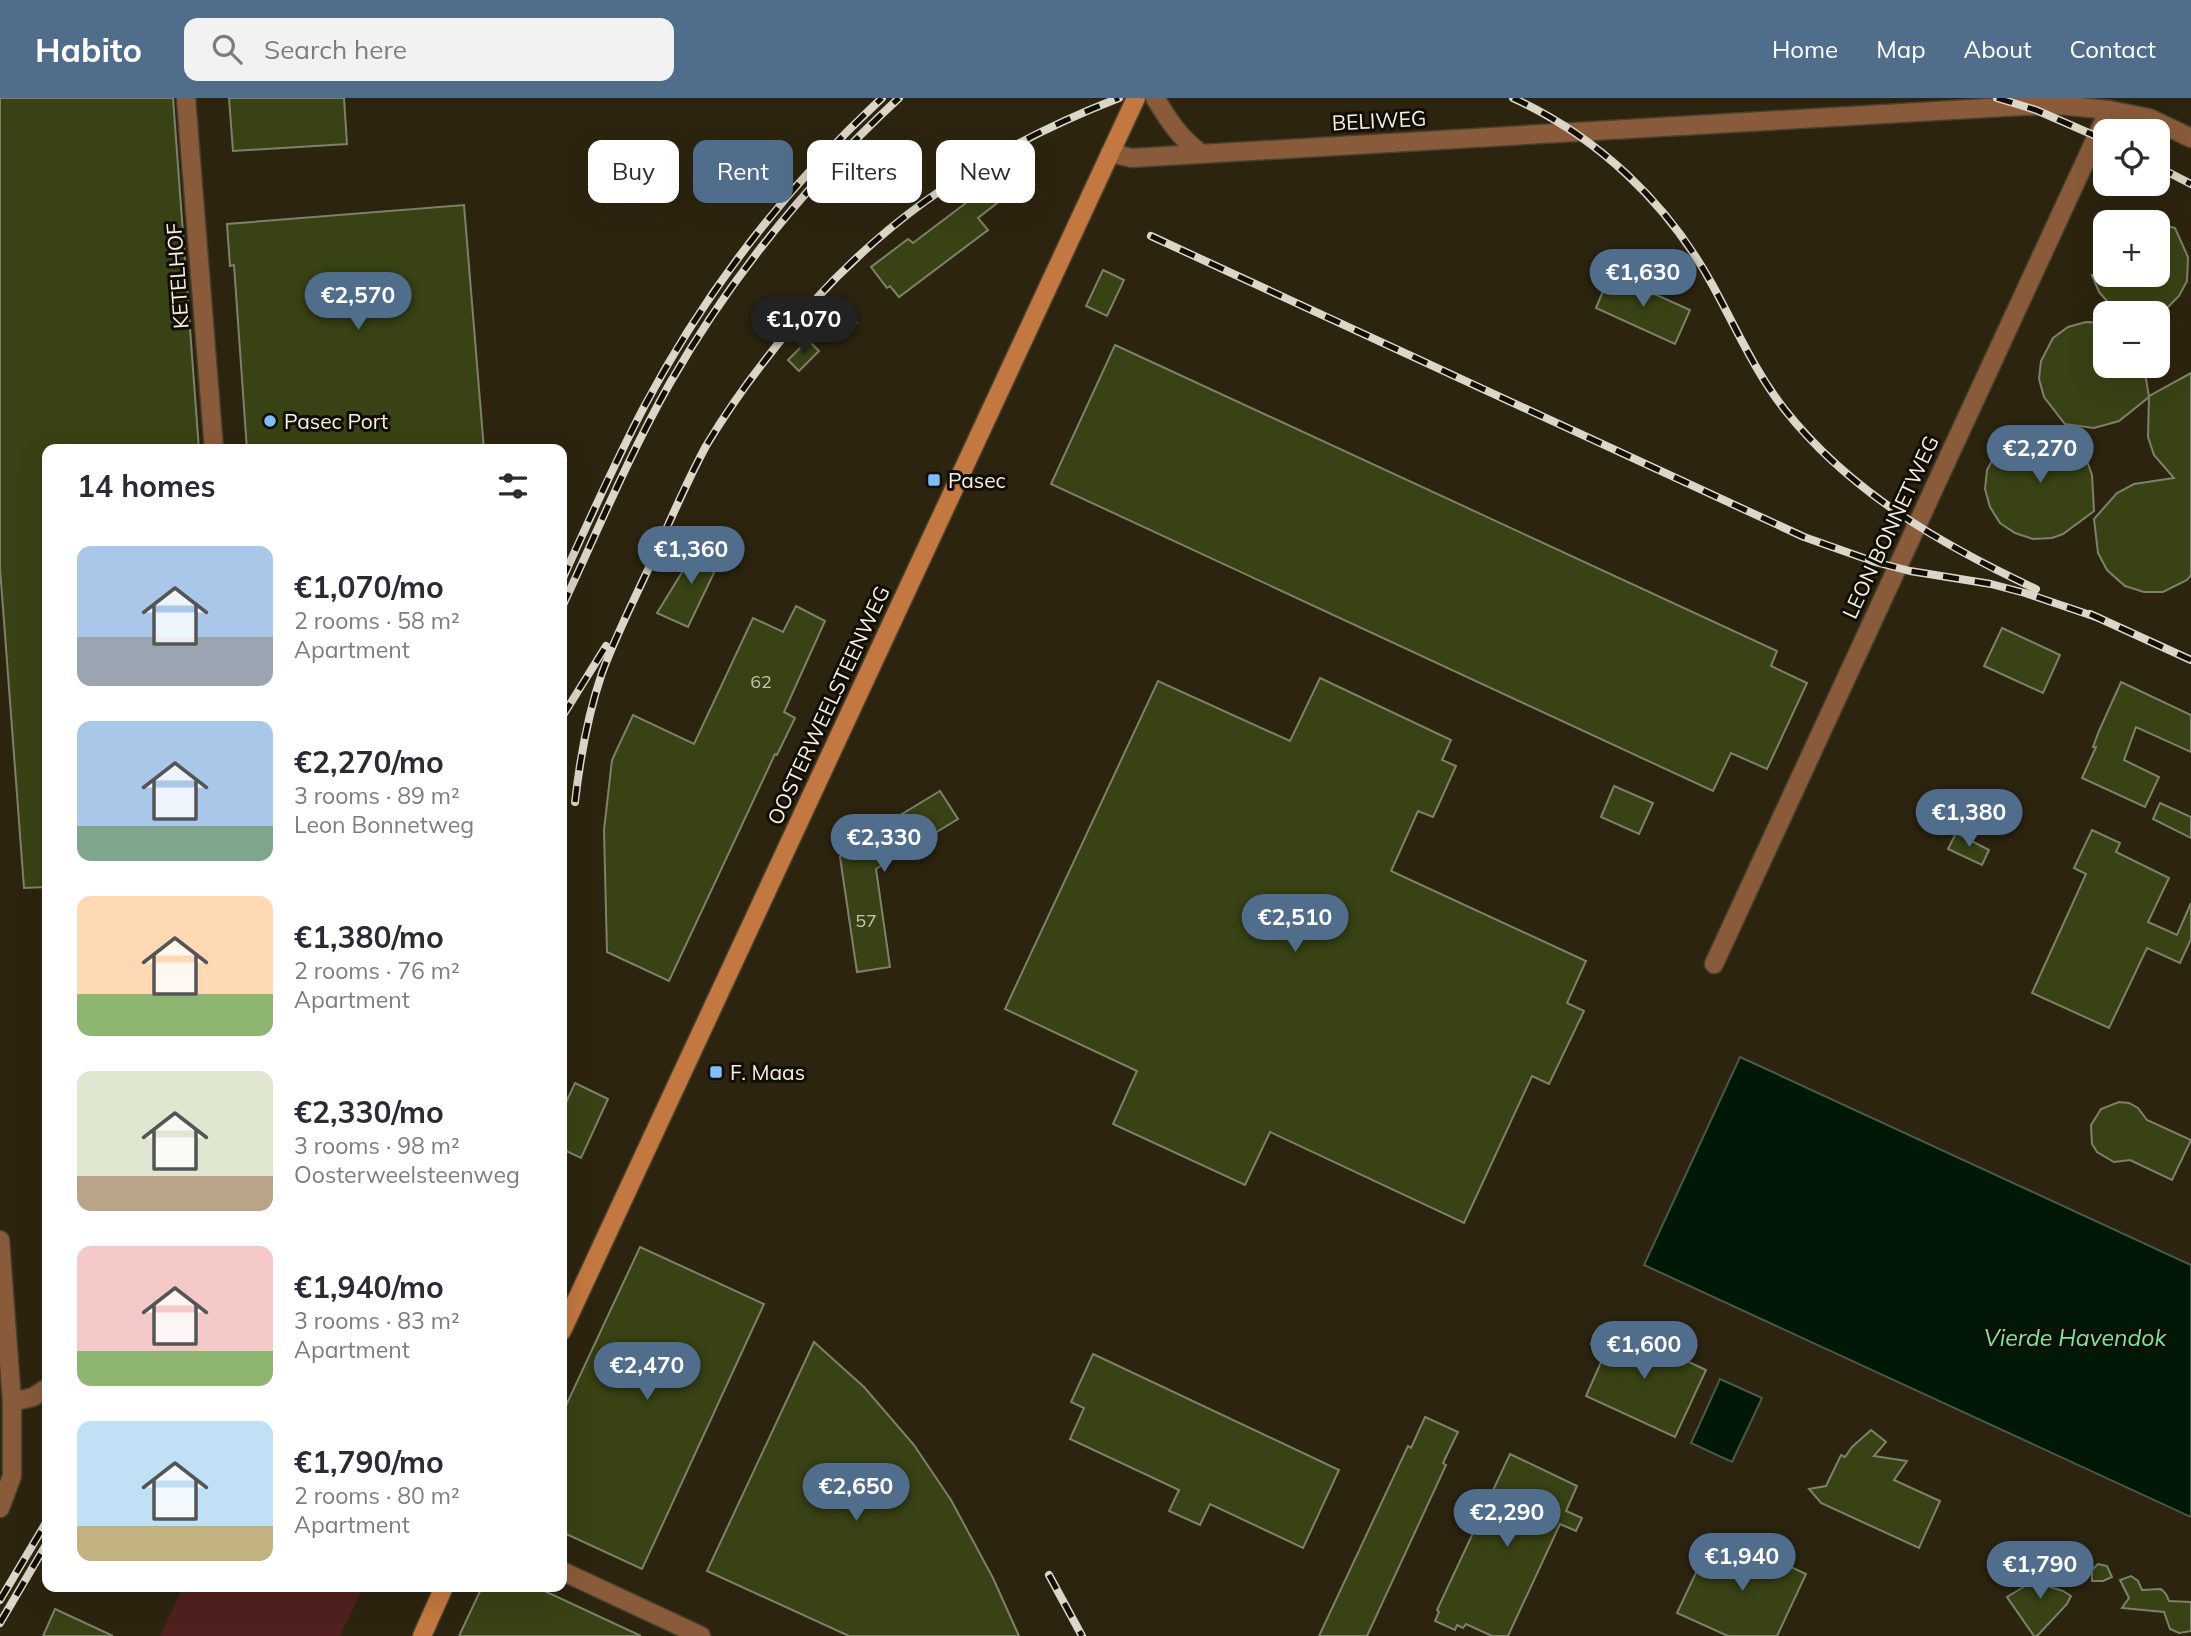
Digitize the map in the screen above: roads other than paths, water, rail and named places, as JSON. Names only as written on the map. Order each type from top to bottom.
[{"type":"main road","name":"OOSTERWEELSTEENWEG","points":[[567,1320],[1136,98]]},
{"type":"main road","points":[[422,1636],[442,1592]]},
{"type":"street","name":"KETELHOF","points":[[186,98],[214,444]]},
{"type":"street","points":[[1155,98],[1184,141],[1199,152]]},
{"type":"street","name":"BELIWEG","points":[[1110,153],[1132,158],[2003,106],[2059,105],[2109,110],[2149,118],[2191,138]]},
{"type":"street","name":"LEON BONNETWEG","points":[[1714,964],[2109,110]]},
{"type":"street","points":[[0,1240],[12,1402],[12,1476],[0,1508]]},
{"type":"street","points":[[12,1402],[33,1397],[42,1391]]},
{"type":"street","points":[[567,1572],[701,1636]]},
{"type":"water","name":"Vierde Havendok","points":[[1740,1057],[2191,1265],[2191,1517],[1644,1265]]},
{"type":"water","points":[[1720,1379],[1762,1398],[1732,1462],[1691,1443]]},
{"type":"railway","points":[[567,569],[633,428],[693,323],[750,243],[781,205],[813,168],[882,98]]},
{"type":"railway","points":[[567,596],[655,410],[719,305],[803,197],[899,98]]},
{"type":"railway","points":[[575,802],[589,720],[613,645],[706,446],[758,370],[802,314],[840,273],[923,203],[968,172],[1016,145],[1119,98]]},
{"type":"railway","points":[[1513,98],[1574,132],[1602,153],[1652,200],[1695,256],[1774,395],[1838,466],[1868,491],[1932,535],[2036,589]]},
{"type":"railway","points":[[1997,98],[2036,110],[2093,135]]},
{"type":"railway","points":[[2170,173],[2191,184]]},
{"type":"railway","points":[[1151,236],[1804,537],[1875,562],[1910,571],[1991,584],[2099,618]]},
{"type":"railway","points":[[2090,614],[2191,660]]},
{"type":"railway","points":[[567,709],[606,646]]},
{"type":"railway","points":[[0,1600],[42,1529]]},
{"type":"railway","points":[[0,1623],[42,1552]]},
{"type":"railway","points":[[1049,1575],[1082,1636]]},
{"type":"place","name":"Pasec Port","points":[[270,421]]},
{"type":"place","name":"Pasec","points":[[934,480]]},
{"type":"place","name":"F. Maas","points":[[716,1072]]}]
